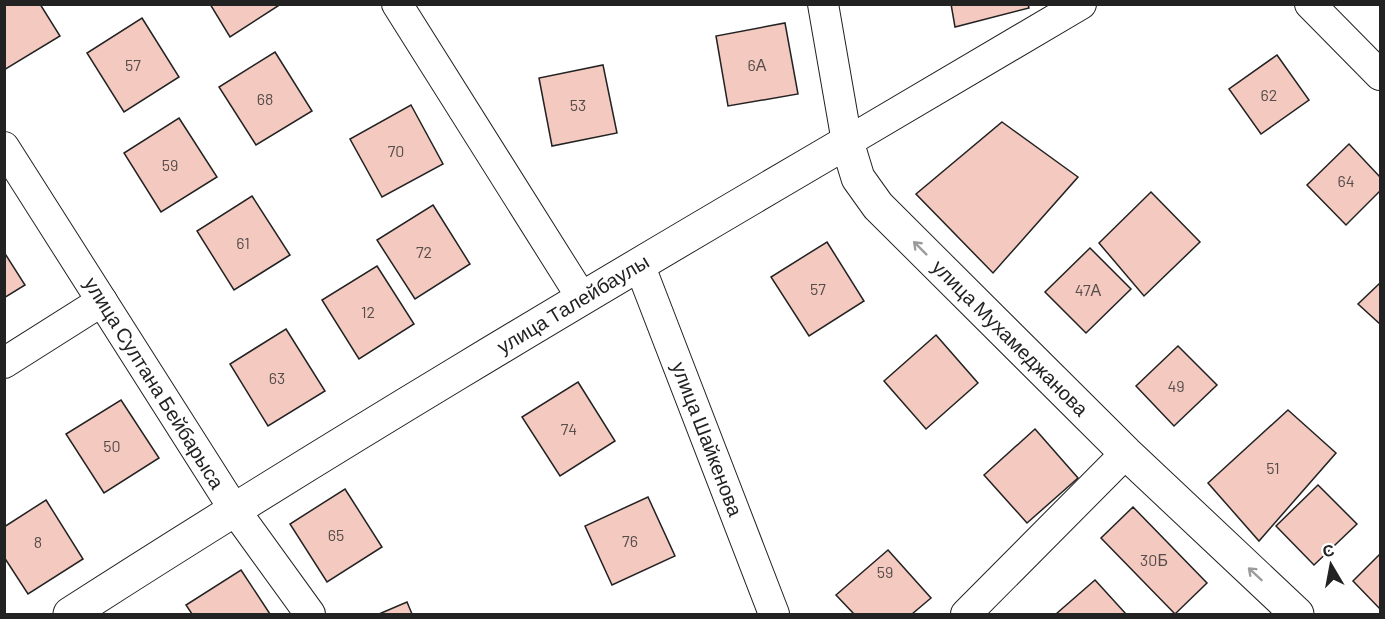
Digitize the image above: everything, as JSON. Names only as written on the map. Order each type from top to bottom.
[{"type":"street","points":[[397,4],[582,298]]},
{"type":"street","name":"улица Мухамеджанова","points":[[823,4],[847,142],[858,178],[878,207],[1126,453],[1297,615]]},
{"type":"street","name":"улица Талейбаулы","points":[[70,615],[234,509],[582,298],[1082,4]]},
{"type":"street","points":[[1310,4],[1380,75]]},
{"type":"street","name":"улица Султана Бейбарыса","points":[[4,147],[234,509],[310,615]]},
{"type":"street","name":"улица Шайкенова","points":[[639,264],[774,615]]},
{"type":"street","points":[[4,363],[102,301]]},
{"type":"street","points":[[966,615],[1126,453]]},
{"type":"building","points":[[4,4],[40,4],[60,36],[4,70]]},
{"type":"building","points":[[210,4],[281,4],[230,37]]},
{"type":"building","points":[[951,4],[1028,4],[1029,8],[955,27]]},
{"type":"building","points":[[142,18],[179,77],[124,112],[87,53]]},
{"type":"building","points":[[785,23],[798,94],[728,106],[716,36]]},
{"type":"building","points":[[275,52],[312,111],[256,145],[219,87]]},
{"type":"building","points":[[1277,55],[1309,100],[1261,134],[1229,89]]},
{"type":"building","points":[[603,65],[617,133],[552,146],[539,78]]},
{"type":"building","points":[[411,105],[443,164],[382,197],[350,139]]},
{"type":"building","points":[[179,118],[217,177],[161,212],[124,153]]},
{"type":"building","points":[[1002,122],[1078,177],[993,273],[916,194]]},
{"type":"building","points":[[1349,144],[1380,177],[1380,191],[1346,225],[1307,185]]},
{"type":"building","points":[[1151,192],[1200,242],[1144,296],[1099,243]]},
{"type":"building","points":[[252,196],[290,255],[234,290],[197,231]]},
{"type":"building","points":[[433,205],[470,264],[415,299],[377,240]]},
{"type":"building","points":[[827,242],[864,301],[809,336],[771,277]]},
{"type":"building","points":[[1090,248],[1131,289],[1086,333],[1045,292]]},
{"type":"building","points":[[4,252],[25,285],[4,298]]},
{"type":"building","points":[[377,266],[414,324],[359,359],[322,300]]},
{"type":"building","points":[[1380,283],[1380,324],[1358,304]]},
{"type":"building","points":[[286,329],[325,391],[268,426],[230,364]]},
{"type":"building","points":[[936,335],[978,383],[926,429],[884,381]]},
{"type":"building","points":[[1178,346],[1217,385],[1174,426],[1136,386]]},
{"type":"building","points":[[578,382],[615,441],[560,476],[522,417]]},
{"type":"building","points":[[121,400],[159,458],[104,493],[66,434]]},
{"type":"building","points":[[1288,410],[1336,453],[1259,541],[1208,483]]},
{"type":"building","points":[[1035,429],[1078,478],[1027,523],[984,475]]},
{"type":"building","points":[[1318,485],[1357,524],[1314,565],[1276,526]]},
{"type":"building","points":[[345,489],[382,547],[327,582],[290,524]]},
{"type":"building","points":[[648,497],[675,556],[612,585],[585,526]]},
{"type":"building","points":[[46,500],[83,559],[28,594],[4,557],[4,527]]},
{"type":"building","points":[[1133,507],[1207,583],[1175,614],[1101,538]]},
{"type":"building","points":[[888,550],[931,598],[912,614],[854,614],[836,595]]},
{"type":"building","points":[[1380,554],[1380,609],[1353,581]]},
{"type":"building","points":[[241,570],[270,614],[192,614],[186,605]]},
{"type":"building","points":[[1095,580],[1126,614],[1056,614]]},
{"type":"building","points":[[407,602],[412,614],[379,614]]}]
